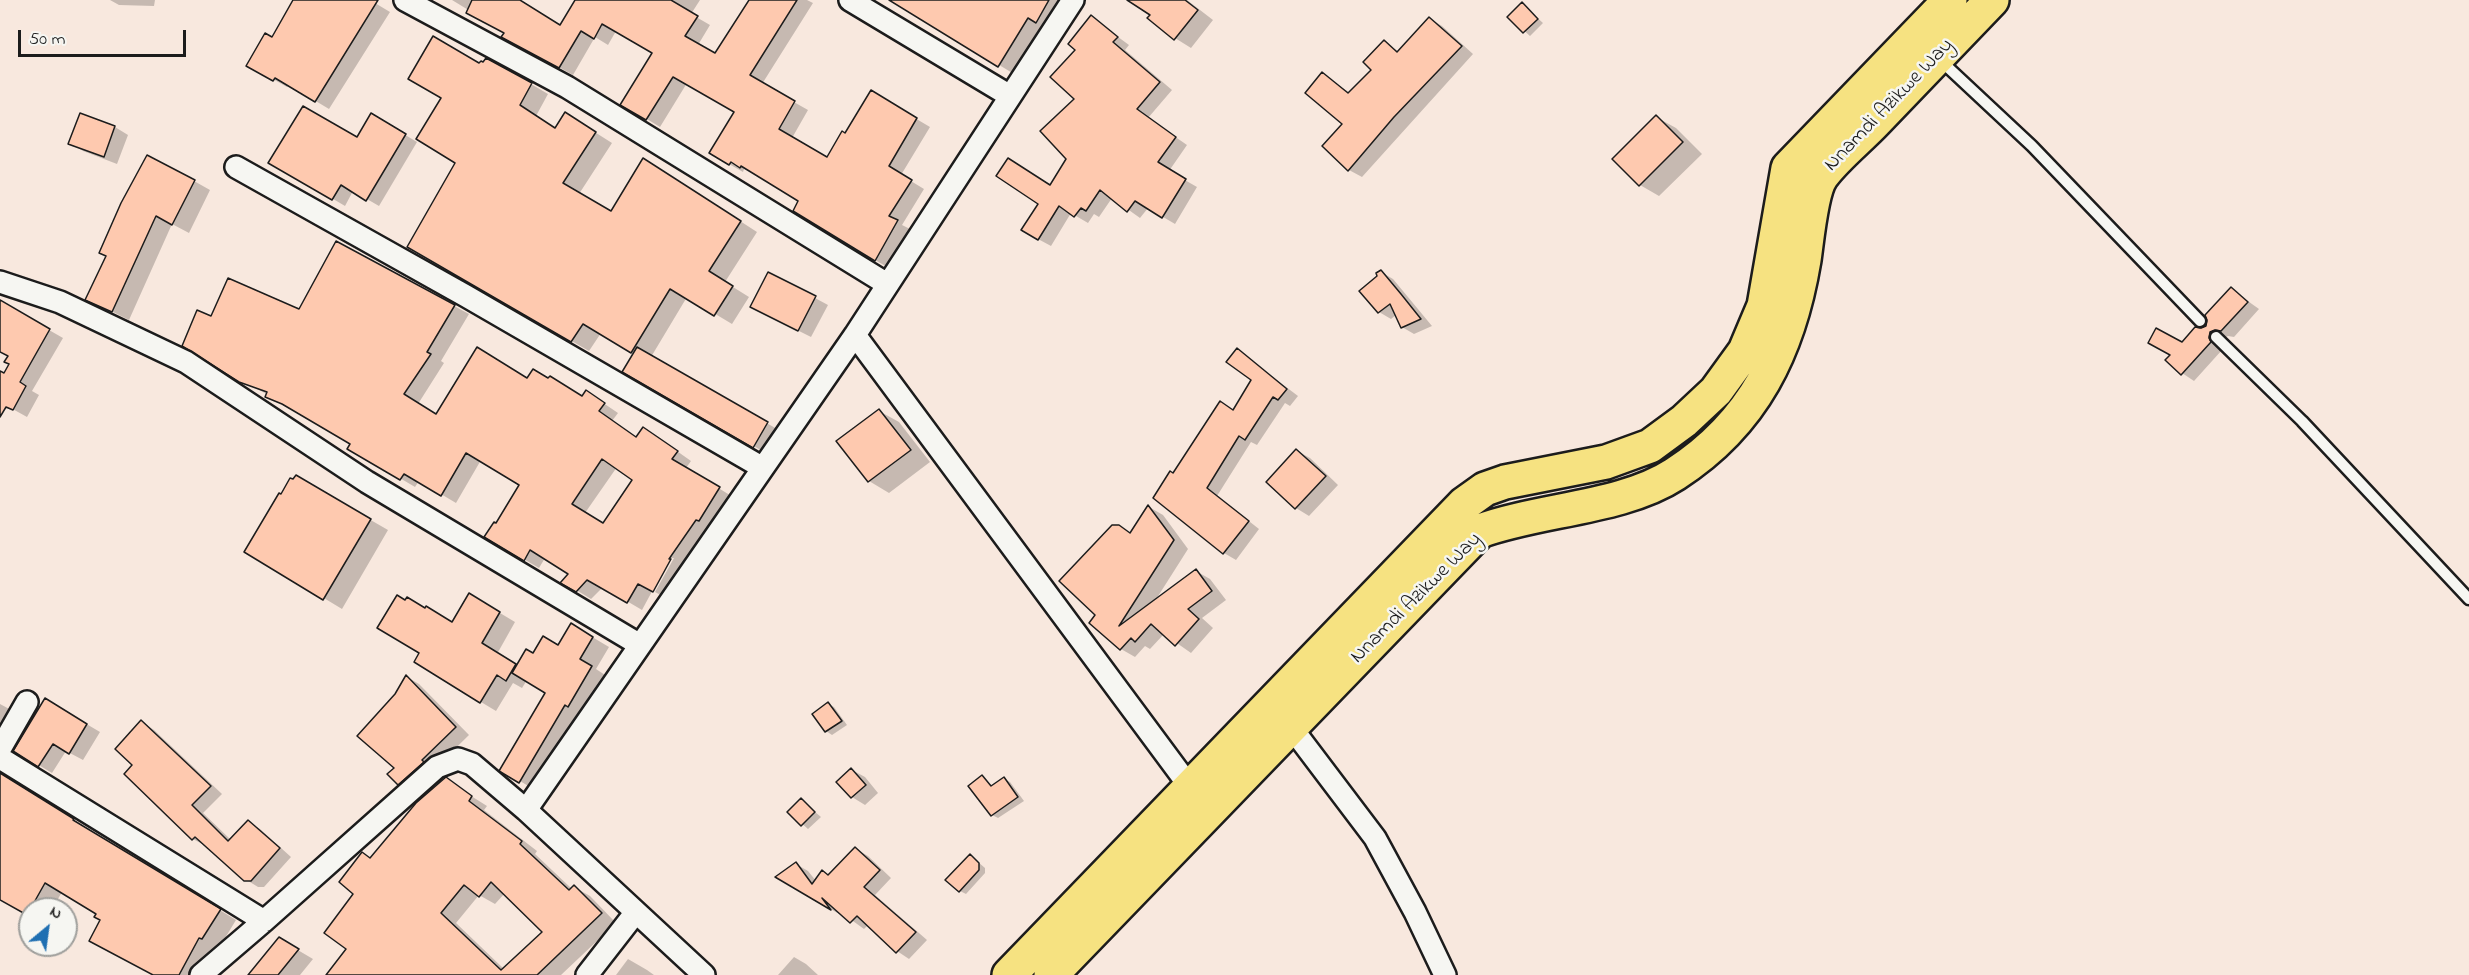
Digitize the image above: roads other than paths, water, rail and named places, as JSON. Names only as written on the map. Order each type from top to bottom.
[{"type":"highway","name":"Nnamdi Azikwe Way","points":[[1009,975],[1464,504],[1485,489],[1505,482],[1606,462],[1650,446],[1684,421],[1716,391],[1744,351],[1764,306],[1788,168],[1950,0]]},
{"type":"highway","name":"Nnamdi Azikwe Way","points":[[1051,975],[1480,531],[1505,522],[1629,495],[1674,475],[1709,448],[1742,414],[1770,372],[1792,319],[1810,218],[1821,178],[1992,0]]},
{"type":"street","points":[[405,0],[567,87],[887,284]]},
{"type":"street","points":[[850,0],[1010,96]]},
{"type":"street","points":[[526,810],[855,334],[1073,0]]},
{"type":"street","points":[[236,167],[466,296],[763,468]]},
{"type":"street","points":[[0,282],[60,302],[186,362],[367,482],[640,645]]},
{"type":"street","points":[[855,334],[1190,788]]},
{"type":"street","points":[[0,749],[27,702]]},
{"type":"street","points":[[1291,727],[1375,838],[1446,975]]},
{"type":"street","points":[[0,758],[264,921]]},
{"type":"street","points":[[201,975],[436,767],[458,759],[472,764],[526,810],[704,975]]},
{"type":"street","points":[[587,975],[636,912]]},
{"type":"lane","points":[[1937,58],[2032,146],[2200,321]]},
{"type":"lane","points":[[2216,337],[2302,421],[2469,599]]}]
